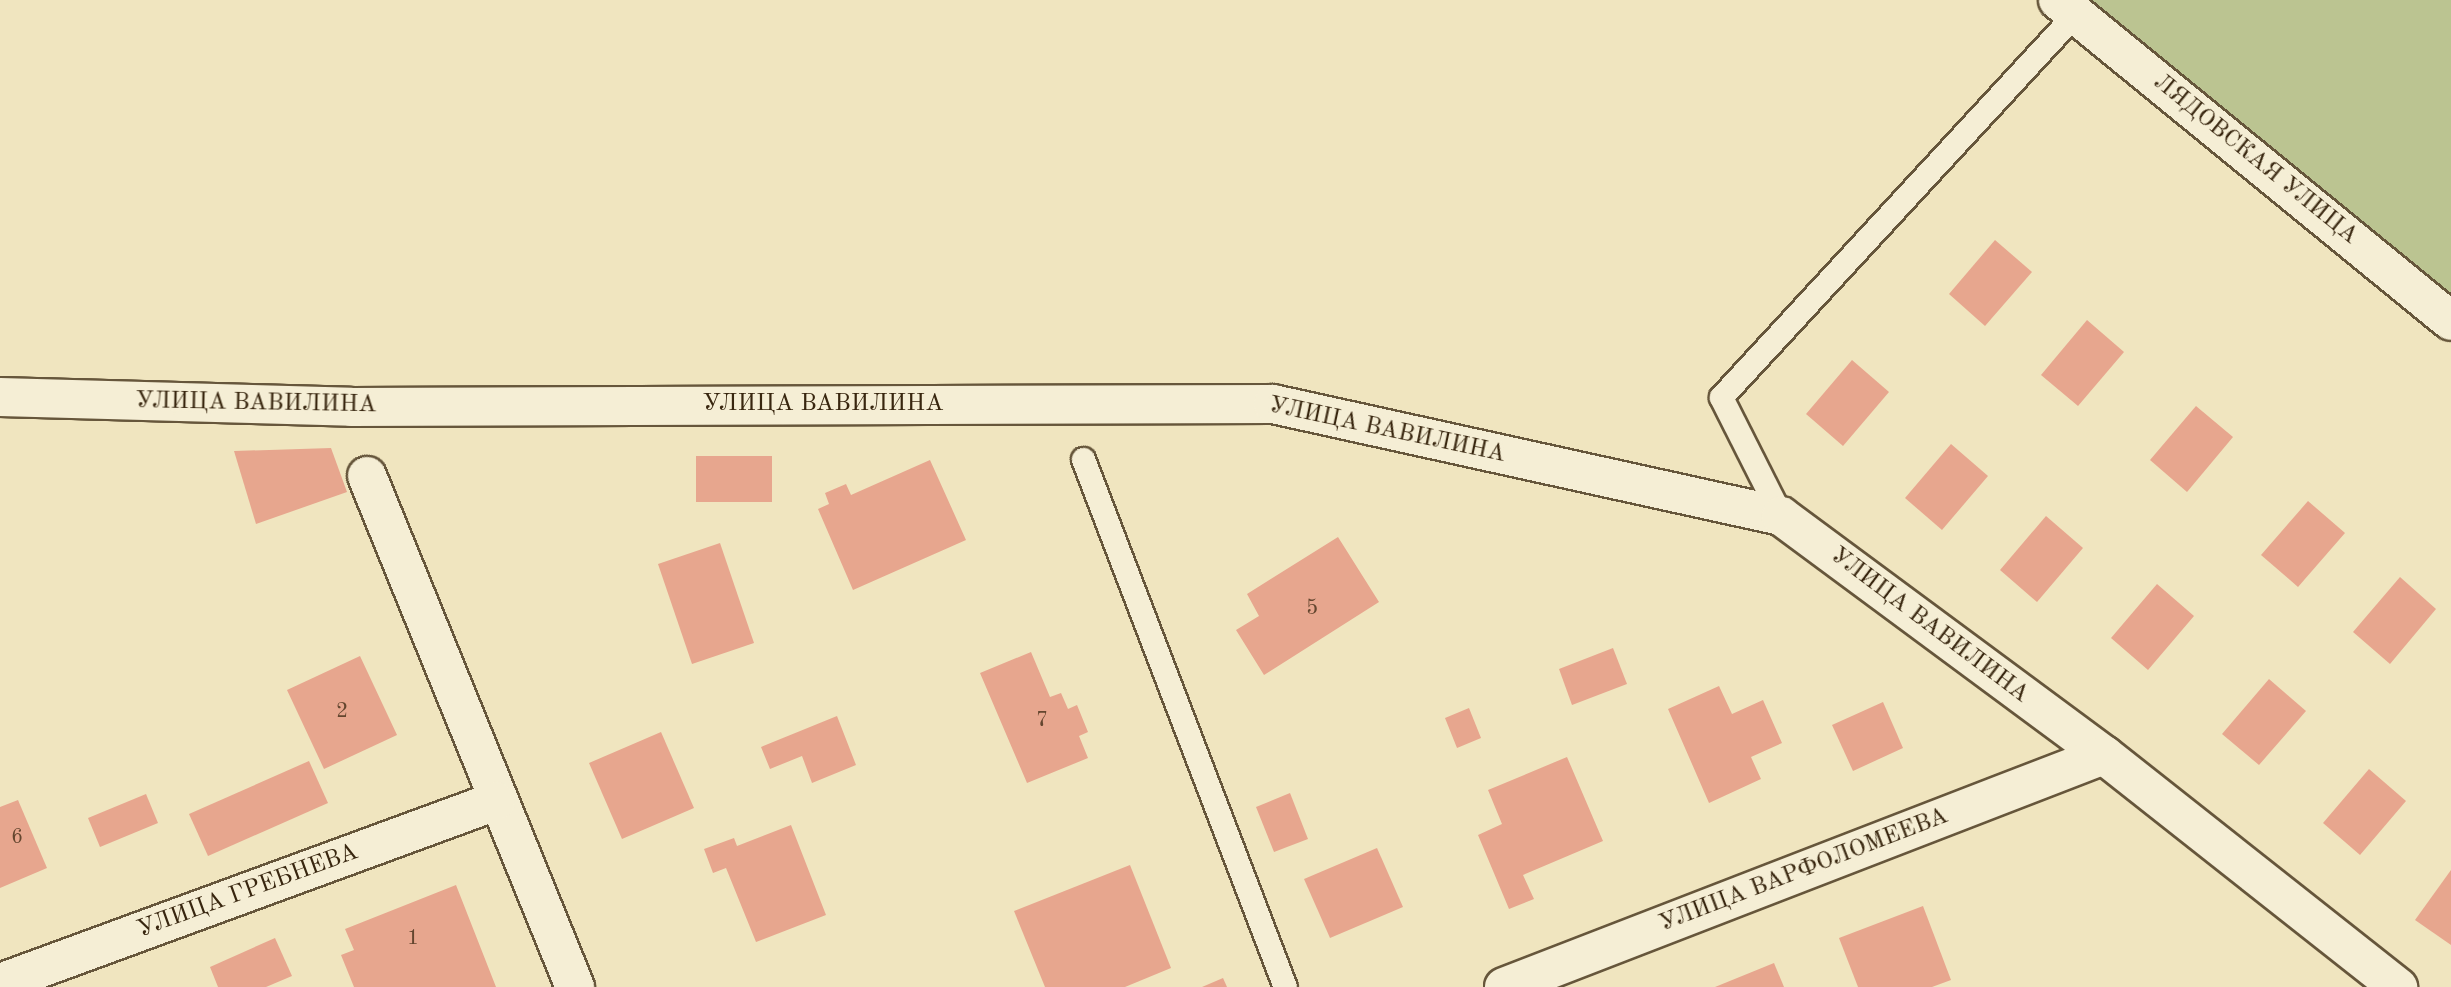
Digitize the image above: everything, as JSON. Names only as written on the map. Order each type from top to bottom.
[{"type":"street","name":"ЛЯДОВСКАЯ УЛИЦА","points":[[2066,7],[2451,321]]},
{"type":"street","name":"УЛИЦА ВАВИЛИНА","points":[[0,397],[351,407],[1273,404],[1781,516],[2104,755],[2398,987]]},
{"type":"street","points":[[367,476],[496,801],[575,987]]},
{"type":"street","name":"УЛИЦА ВАРФОЛОМЕЕВА","points":[[1504,987],[2104,755]]},
{"type":"street","name":"УЛИЦА ГРЕБНЕВА","points":[[0,983],[496,801]]},
{"type":"lane","points":[[1781,516],[1721,397],[2066,7]]},
{"type":"lane","points":[[1083,459],[1285,987]]},
{"type":"green space","points":[[2091,0],[2451,0],[2451,296],[2338,205]]},
{"type":"building","points":[[1995,240],[2032,272],[1985,326],[1949,294]]},
{"type":"building","points":[[2087,320],[2124,352],[2078,406],[2041,375]]},
{"type":"building","points":[[1852,360],[1889,392],[1843,446],[1806,414]]},
{"type":"building","points":[[2196,406],[2233,437],[2187,492],[2150,460]]},
{"type":"building","points":[[1951,444],[1988,476],[1942,530],[1905,498]]},
{"type":"building","points":[[331,448],[347,492],[256,524],[234,451]]},
{"type":"building","points":[[696,456],[772,456],[772,502],[696,502]]},
{"type":"building","points":[[930,460],[966,540],[853,590],[818,509],[829,504],[825,493],[846,484],[851,495]]},
{"type":"building","points":[[2308,501],[2345,533],[2298,587],[2261,555]]},
{"type":"building","points":[[2046,516],[2083,548],[2037,602],[2000,570]]},
{"type":"building","points":[[1338,537],[1379,602],[1264,675],[1236,630],[1259,616],[1247,594]]},
{"type":"building","points":[[720,543],[754,643],[692,664],[658,564]]},
{"type":"building","points":[[2400,577],[2436,609],[2390,664],[2353,632]]},
{"type":"building","points":[[2157,584],[2194,616],[2148,670],[2111,638]]},
{"type":"building","points":[[1613,648],[1627,684],[1572,705],[1559,669]]},
{"type":"building","points":[[1031,652],[1050,697],[1061,693],[1068,709],[1077,705],[1088,732],[1079,736],[1088,758],[1027,783],[980,673]]},
{"type":"building","points":[[360,656],[397,735],[324,769],[287,690]]},
{"type":"building","points":[[2269,679],[2306,711],[2259,765],[2222,734]]},
{"type":"building","points":[[1719,686],[1732,714],[1763,700],[1782,743],[1751,757],[1761,779],[1709,803],[1668,709]]},
{"type":"building","points":[[1883,702],[1903,748],[1853,771],[1832,725]]},
{"type":"building","points":[[1469,708],[1481,738],[1457,748],[1445,718]]},
{"type":"building","points":[[837,716],[856,765],[812,783],[802,756],[770,769],[761,747]]},
{"type":"building","points":[[661,732],[694,808],[622,839],[589,763]]},
{"type":"building","points":[[1567,757],[1603,841],[1523,875],[1534,899],[1509,909],[1478,835],[1502,824],[1488,790]]},
{"type":"building","points":[[309,761],[328,803],[208,856],[189,814]]},
{"type":"building","points":[[2369,769],[2406,801],[2360,855],[2323,823]]},
{"type":"building","points":[[1290,793],[1308,839],[1274,852],[1256,807]]},
{"type":"building","points":[[146,794],[158,823],[100,847],[88,818]]},
{"type":"building","points":[[18,800],[47,868],[0,888],[0,807]]},
{"type":"building","points":[[791,825],[826,915],[756,942],[726,868],[713,873],[704,849],[734,838],[737,846]]},
{"type":"building","points":[[1377,848],[1403,907],[1330,938],[1304,879]]},
{"type":"building","points":[[1130,865],[1171,968],[1125,987],[1045,987],[1014,911]]},
{"type":"building","points":[[2451,870],[2451,945],[2415,920]]},
{"type":"building","points":[[456,885],[496,987],[354,987],[341,955],[354,950],[345,929]]},
{"type":"building","points":[[1923,906],[1951,980],[1932,987],[1858,987],[1839,938]]},
{"type":"building","points":[[275,938],[292,976],[266,987],[218,987],[210,967]]},
{"type":"building","points":[[1774,963],[1784,987],[1715,987]]},
{"type":"building","points":[[1223,978],[1227,987],[1202,987]]}]
